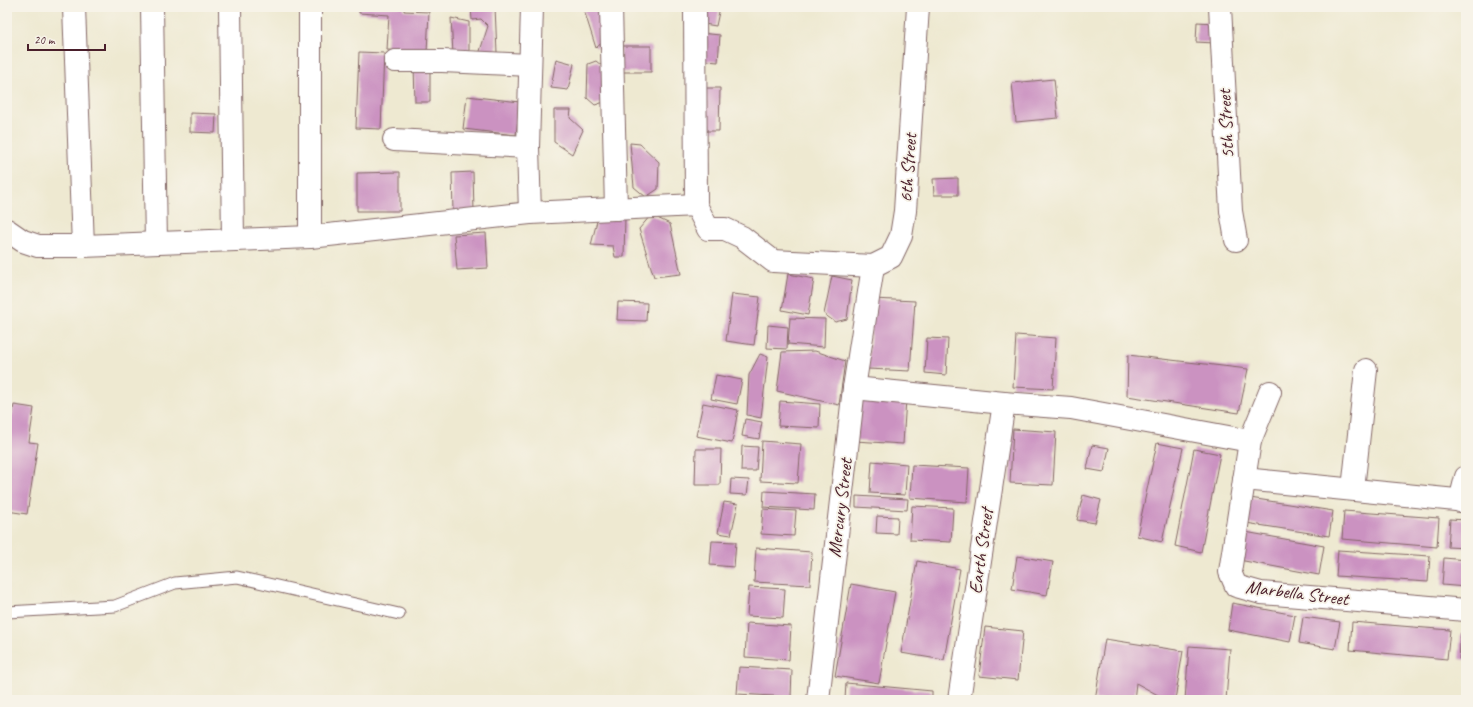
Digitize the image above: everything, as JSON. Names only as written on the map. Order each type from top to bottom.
[{"type":"street","points":[[74,7],[83,246]]},
{"type":"street","points":[[152,7],[156,243]]},
{"type":"street","points":[[230,7],[233,240]]},
{"type":"street","points":[[310,7],[310,237]]},
{"type":"street","points":[[530,213],[528,147],[532,7]]},
{"type":"street","points":[[611,7],[616,209]]},
{"type":"street","points":[[695,7],[696,205],[708,229],[725,228],[742,237],[773,261],[873,266]]},
{"type":"street","name":"6th Street","points":[[873,266],[891,257],[901,236],[905,211],[918,7]]},
{"type":"street","name":"5th Street","points":[[1220,7],[1230,197],[1236,240]]},
{"type":"street","points":[[395,61],[442,61],[530,66]]},
{"type":"street","points":[[394,140],[528,147]]},
{"type":"street","points":[[7,230],[23,241],[38,246],[83,246],[310,237],[530,213],[696,205]]},
{"type":"street","name":"Mercury Street","points":[[818,700],[854,388],[873,266]]},
{"type":"street","points":[[1353,489],[1366,370]]},
{"type":"street","points":[[854,388],[1071,408],[1250,441]]},
{"type":"street","points":[[1270,392],[1250,441],[1244,479],[1463,501],[1466,477]]},
{"type":"street","name":"Earth Street","points":[[964,700],[1004,403]]},
{"type":"street","name":"Marbella Street","points":[[1244,479],[1230,572],[1236,586],[1261,592],[1466,610]]},
{"type":"lane","points":[[7,612],[115,606],[175,583],[237,577],[399,614]]},
{"type":"building","points":[[359,7],[404,7],[404,11],[429,12],[427,52],[387,50],[389,15],[359,13]]},
{"type":"building","points":[[471,7],[495,7],[497,53],[492,60],[480,51],[488,26],[481,19],[472,20]]},
{"type":"building","points":[[583,7],[600,7],[608,37],[596,48]]},
{"type":"building","points":[[707,7],[720,7],[716,26],[704,24]]},
{"type":"building","points":[[451,18],[469,22],[469,52],[453,54]]},
{"type":"building","points":[[1197,22],[1215,23],[1214,43],[1196,42]]},
{"type":"building","points":[[700,33],[720,35],[718,62],[697,60]]},
{"type":"building","points":[[621,46],[651,46],[651,72],[620,72]]},
{"type":"building","points":[[359,52],[384,53],[381,129],[356,128]]},
{"type":"building","points":[[556,59],[574,64],[568,90],[551,88]]},
{"type":"building","points":[[596,61],[607,70],[610,100],[595,105],[587,98],[588,64]]},
{"type":"building","points":[[414,65],[430,65],[430,102],[415,102]]},
{"type":"building","points":[[1054,79],[1058,118],[1016,122],[1012,83]]},
{"type":"building","points":[[699,88],[720,88],[719,131],[697,131]]},
{"type":"building","points":[[467,96],[520,102],[516,135],[463,129]]},
{"type":"building","points":[[554,110],[571,110],[570,118],[583,130],[572,154],[554,142]]},
{"type":"building","points":[[190,113],[216,114],[215,133],[190,132]]},
{"type":"building","points":[[630,143],[640,144],[659,162],[658,189],[646,197],[634,187]]},
{"type":"building","points":[[400,172],[400,211],[357,211],[357,173]]},
{"type":"building","points":[[473,172],[474,212],[453,212],[452,173]]},
{"type":"building","points":[[958,178],[958,195],[934,195],[933,179]]},
{"type":"building","points":[[651,215],[670,224],[681,274],[654,277],[639,229]]},
{"type":"building","points":[[625,216],[624,257],[615,257],[613,246],[591,245],[598,217]]},
{"type":"building","points":[[486,233],[488,268],[457,270],[454,235]]},
{"type":"building","points":[[788,274],[814,279],[808,315],[782,310]]},
{"type":"building","points":[[832,276],[852,280],[847,319],[835,322],[824,314]]},
{"type":"building","points":[[732,294],[760,297],[754,345],[726,341]]},
{"type":"building","points":[[873,299],[915,301],[910,371],[868,369]]},
{"type":"building","points":[[618,302],[647,303],[646,321],[617,320]]},
{"type":"building","points":[[790,318],[825,319],[824,347],[788,344]]},
{"type":"building","points":[[768,325],[788,327],[787,349],[767,348]]},
{"type":"building","points":[[1016,335],[1056,338],[1053,389],[1013,387]]},
{"type":"building","points":[[927,338],[948,339],[946,375],[925,373]]},
{"type":"building","points":[[815,351],[845,361],[839,405],[777,391],[782,352]]},
{"type":"building","points":[[760,354],[768,357],[761,418],[747,415],[749,375]]},
{"type":"building","points":[[1128,355],[1248,369],[1239,413],[1127,396]]},
{"type":"building","points":[[716,375],[742,380],[737,404],[711,399]]},
{"type":"building","points":[[857,396],[906,399],[903,444],[855,441]]},
{"type":"building","points":[[780,401],[820,404],[819,428],[778,426]]},
{"type":"building","points":[[703,403],[738,410],[732,443],[696,436]]},
{"type":"building","points":[[14,405],[34,408],[29,442],[38,443],[27,514],[7,511],[7,414],[12,415]]},
{"type":"building","points":[[745,419],[762,422],[759,439],[742,436]]},
{"type":"building","points":[[1013,429],[1056,432],[1053,485],[1010,483]]},
{"type":"building","points":[[762,441],[801,444],[798,483],[760,481]]},
{"type":"building","points":[[1157,443],[1183,448],[1162,542],[1137,536]]},
{"type":"building","points":[[1092,445],[1109,448],[1104,472],[1087,469]]},
{"type":"building","points":[[742,446],[758,447],[756,471],[741,471]]},
{"type":"building","points":[[696,449],[721,449],[720,485],[695,485]]},
{"type":"building","points":[[1194,449],[1220,454],[1201,552],[1175,546]]},
{"type":"building","points":[[872,461],[907,464],[905,495],[870,493]]},
{"type":"building","points":[[912,465],[969,468],[967,502],[910,498]]},
{"type":"building","points":[[731,479],[749,480],[747,495],[730,494]]},
{"type":"building","points":[[764,491],[815,494],[814,510],[763,507]]},
{"type":"building","points":[[1083,495],[1101,500],[1095,523],[1077,520]]},
{"type":"building","points":[[856,496],[908,499],[907,510],[856,507]]},
{"type":"building","points":[[1250,498],[1333,511],[1329,536],[1246,523]]},
{"type":"building","points":[[724,502],[738,504],[731,535],[718,533]]},
{"type":"building","points":[[912,506],[953,508],[951,542],[910,540]]},
{"type":"building","points":[[763,509],[796,511],[794,536],[761,534]]},
{"type":"building","points":[[1344,511],[1439,518],[1437,547],[1342,539]]},
{"type":"building","points":[[877,516],[898,517],[897,534],[876,533]]},
{"type":"building","points":[[1450,519],[1466,520],[1466,548],[1448,547]]},
{"type":"building","points":[[1245,532],[1324,546],[1319,575],[1239,560]]},
{"type":"building","points":[[712,541],[736,542],[734,567],[710,565]]},
{"type":"building","points":[[756,548],[812,552],[810,585],[754,582]]},
{"type":"building","points":[[1338,550],[1430,556],[1428,582],[1336,576]]},
{"type":"building","points":[[1017,556],[1053,562],[1047,595],[1012,589]]},
{"type":"building","points":[[1444,558],[1466,560],[1466,587],[1442,585]]},
{"type":"building","points":[[917,561],[960,569],[944,660],[901,653]]},
{"type":"building","points":[[851,584],[895,592],[879,683],[835,676]]},
{"type":"building","points":[[749,587],[785,589],[783,618],[747,616]]},
{"type":"building","points":[[1232,603],[1295,615],[1290,642],[1228,630]]},
{"type":"building","points":[[1303,617],[1340,622],[1335,649],[1299,643]]},
{"type":"building","points":[[1352,622],[1450,630],[1447,659],[1350,650]]},
{"type":"building","points":[[747,623],[791,626],[789,660],[745,657]]},
{"type":"building","points":[[985,627],[1023,631],[1018,680],[979,676]]},
{"type":"building","points":[[1461,633],[1466,633],[1466,660],[1459,659]]},
{"type":"building","points":[[1105,639],[1183,651],[1175,700],[1167,700],[1136,683],[1134,700],[1095,700]]},
{"type":"building","points":[[1189,646],[1230,649],[1226,700],[1185,700]]},
{"type":"building","points":[[739,667],[792,670],[791,697],[737,694]]},
{"type":"building","points":[[846,683],[932,691],[932,700],[845,700]]}]
